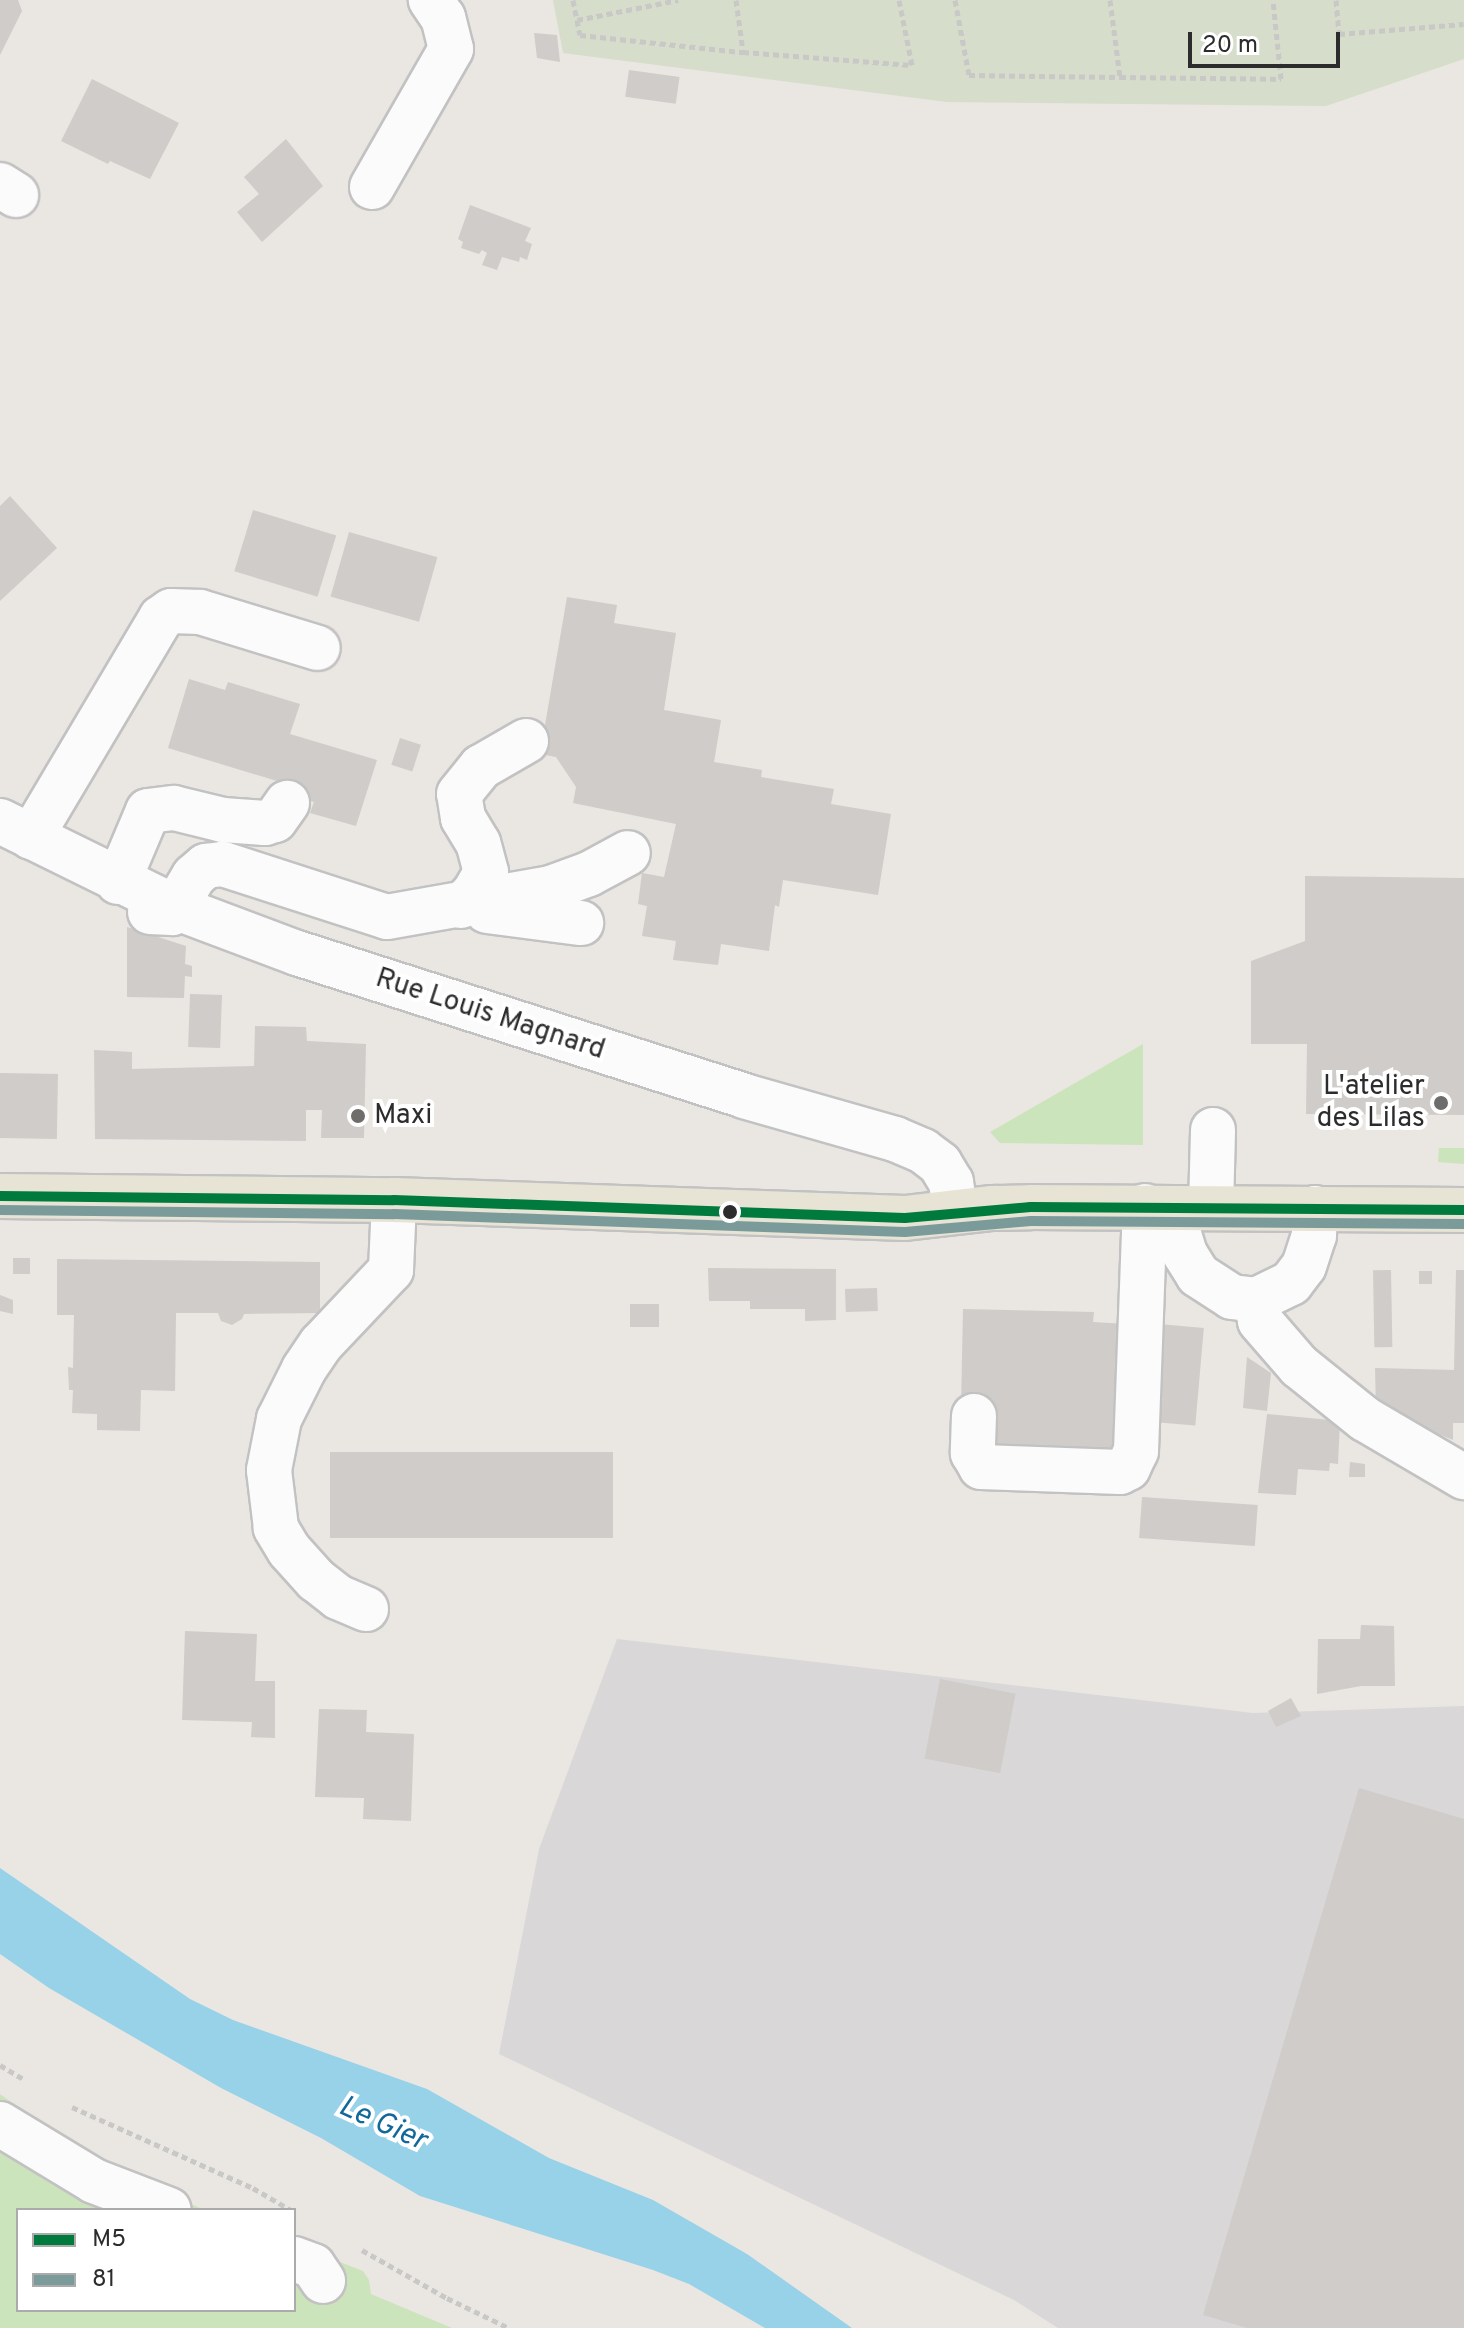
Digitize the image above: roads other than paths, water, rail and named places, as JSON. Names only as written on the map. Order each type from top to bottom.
[{"type":"main road","points":[[0,1196],[394,1200],[905,1218],[992,1208],[1464,1210]]},
{"type":"street","points":[[372,187],[451,49],[443,18],[431,0]]},
{"type":"street","points":[[318,648],[200,612],[171,611],[161,618],[10,837],[125,905],[160,915],[177,908],[194,876],[206,866],[223,864],[387,917],[551,888],[589,874],[628,853]]},
{"type":"street","points":[[461,906],[474,893],[486,872],[478,843],[463,818],[459,794],[481,767],[526,741]]},
{"type":"street","points":[[118,882],[148,811],[174,808],[223,820],[265,823],[275,820],[287,803]]},
{"type":"street","name":"Rue Louis Magnard","points":[[10,837],[177,908],[297,953],[744,1096],[895,1139],[923,1151],[940,1164],[951,1182],[955,1212]]},
{"type":"street","points":[[461,906],[581,923]]},
{"type":"street","points":[[974,1416],[973,1453],[981,1467],[1120,1472],[1128,1468],[1136,1451],[1177,1207],[1213,1130]]},
{"type":"street","points":[[366,1609],[338,1597],[316,1580],[289,1550],[276,1528],[269,1470],[279,1419],[304,1369],[321,1344],[391,1270],[394,1200]]},
{"type":"street","points":[[1177,1207],[1184,1250],[1198,1275],[1232,1297],[1256,1300],[1291,1283],[1304,1266],[1311,1251],[1315,1208]]},
{"type":"street","points":[[1256,1300],[1260,1321],[1299,1366],[1365,1419],[1452,1471]]},
{"type":"street","points":[[0,2124],[94,2181],[164,2208]]},
{"type":"water","name":"Le Gier","points":[[0,1868],[190,1999],[233,2020],[427,2089],[549,2158],[653,2200],[747,2254],[852,2328],[765,2328],[689,2284],[653,2270],[420,2196],[321,2138],[221,2088],[49,1988],[0,1954]]},
{"type":"place","name":"L'atelier des Lilas","points":[[1441,1103]]},
{"type":"place","name":"Maxi","points":[[358,1116]]}]
